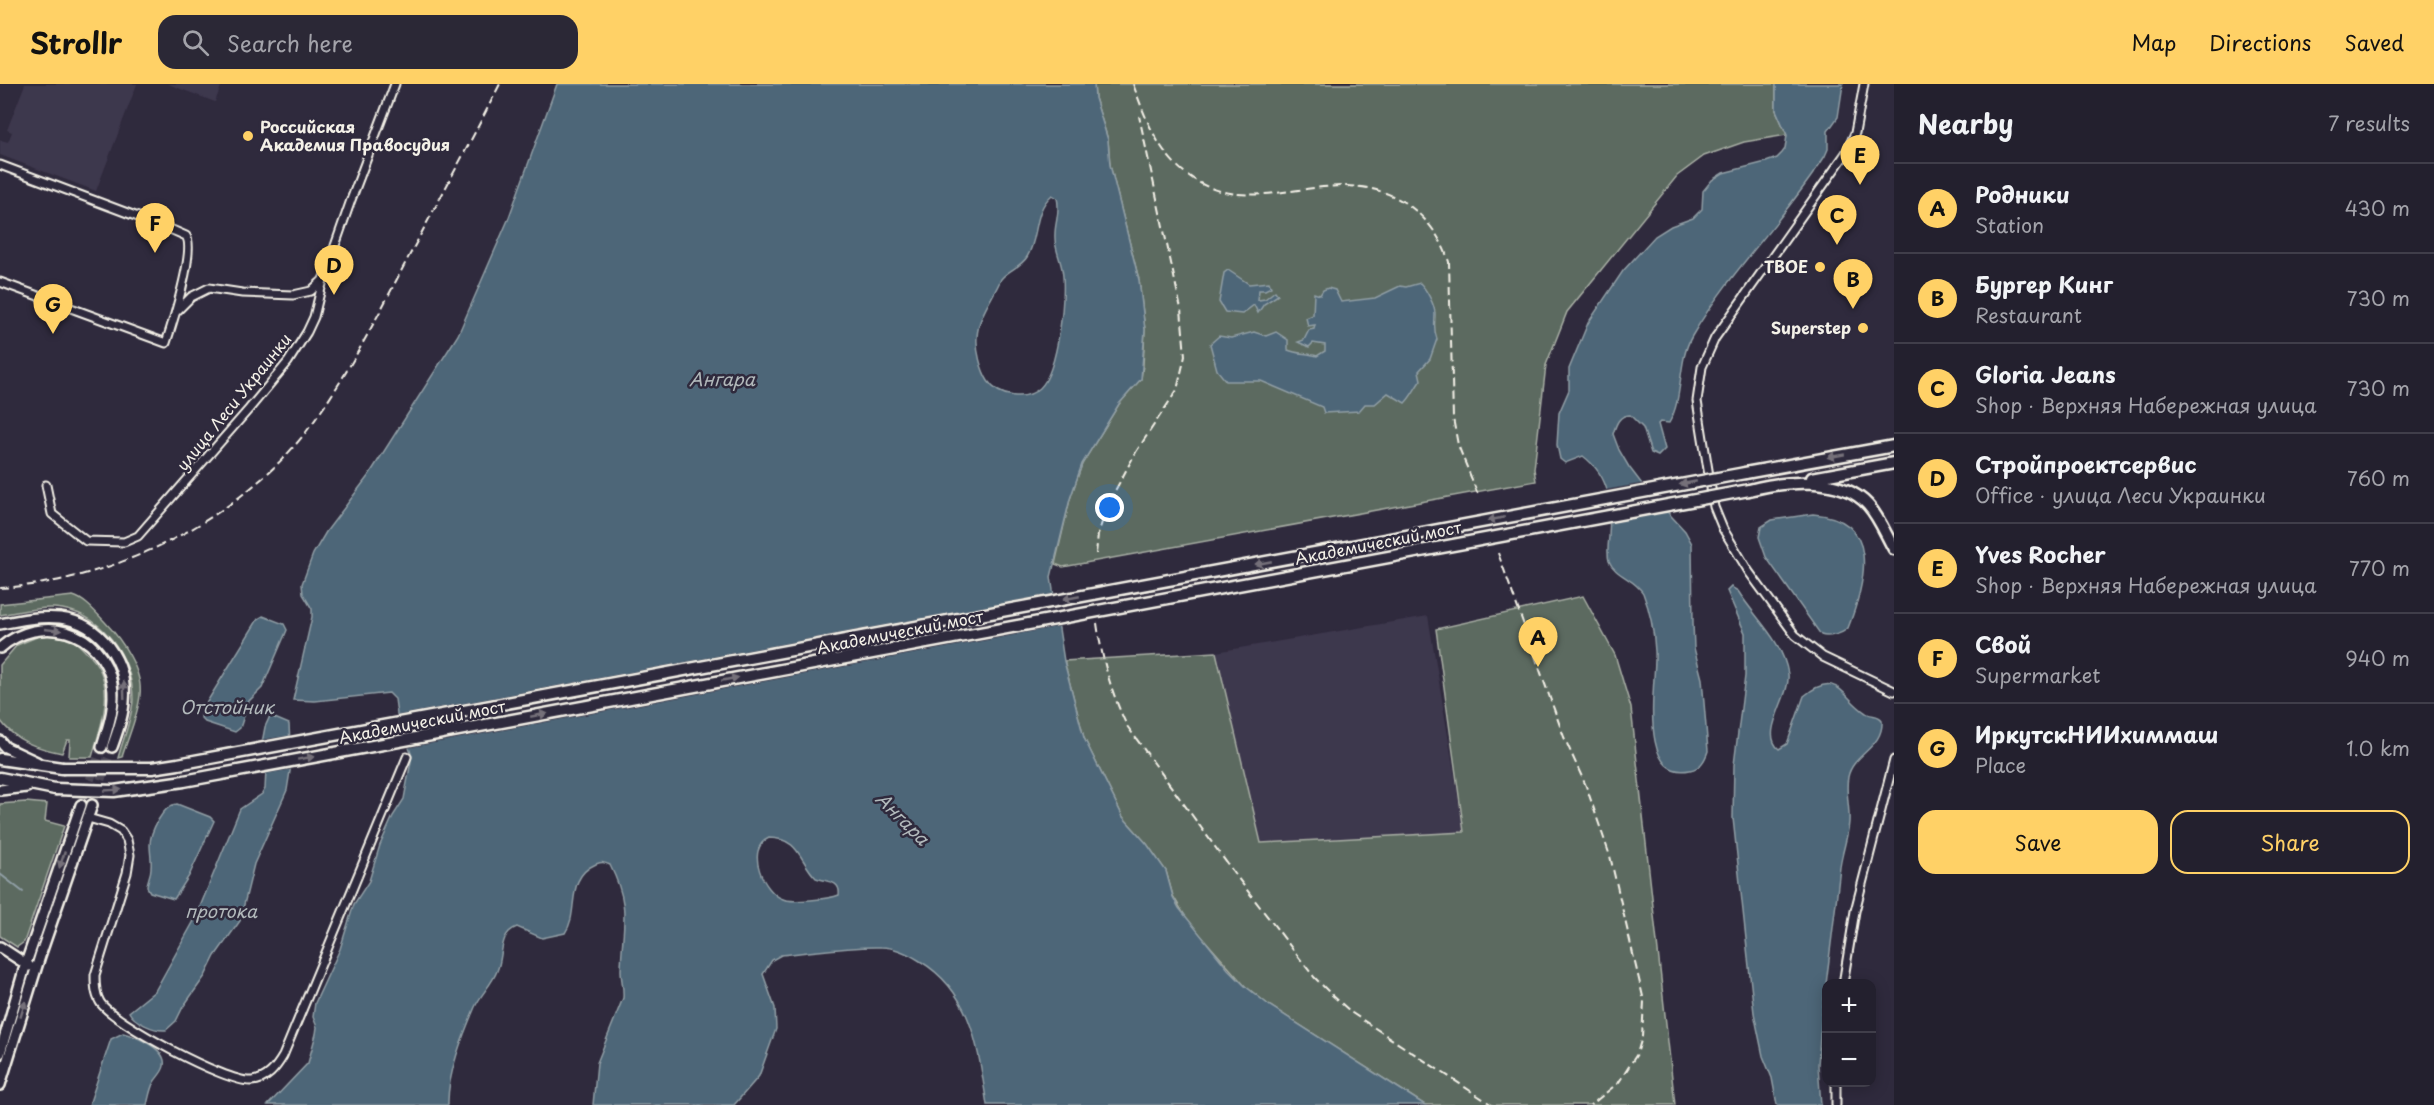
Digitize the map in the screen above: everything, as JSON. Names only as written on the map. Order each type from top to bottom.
[{"type":"main road","name":"Академический мост","points":[[0,759],[56,767],[152,768],[190,762],[1894,446]]},
{"type":"main road","points":[[1783,485],[1856,468],[1894,463]]},
{"type":"main road","points":[[1783,485],[1824,483],[1849,490],[1872,509],[1894,549]]},
{"type":"main road","name":"Академический мост","points":[[0,778],[43,788],[114,791],[184,781],[1783,485]]},
{"type":"main road","points":[[0,624],[31,618],[65,619],[91,630],[105,642],[120,665],[124,688],[123,708],[112,747]]},
{"type":"main road","points":[[0,648],[21,634],[45,628],[70,633],[94,650],[107,669],[113,690],[112,710],[102,747]]},
{"type":"main road","points":[[0,741],[4,747],[56,767]]},
{"type":"main road","points":[[0,790],[18,787],[43,788]]},
{"type":"main road","points":[[0,1053],[26,963],[81,804]]},
{"type":"main road","points":[[0,1085],[92,805]]},
{"type":"main road","points":[[2,948],[26,963],[34,976]]},
{"type":"main road","points":[[2,948],[22,956],[30,952]]},
{"type":"street","name":"улица Леси Украинки","points":[[46,485],[52,514],[86,541],[124,542],[138,536],[214,451],[288,362],[314,317],[323,280],[395,84]]},
{"type":"street","points":[[1863,84],[1855,133],[1846,153],[1720,331],[1704,361],[1697,401],[1714,507],[1730,542],[1749,572],[1780,617],[1806,645],[1838,665],[1894,691]]},
{"type":"street","points":[[0,165],[186,236],[190,247],[177,311],[166,343],[0,282]]},
{"type":"street","points":[[177,311],[191,297],[209,288],[242,293],[293,295],[311,291],[323,280]]},
{"type":"street","points":[[88,818],[109,824],[121,831],[127,840],[130,855],[127,873],[95,975],[95,988],[99,1001],[118,1019],[201,1065],[238,1080],[252,1082],[264,1078],[275,1069],[283,1056],[407,757]]},
{"type":"street","points":[[1844,979],[1855,910],[1894,760]]},
{"type":"street","points":[[1836,1087],[1836,1105]]},
{"type":"shaded area","points":[[25,84],[137,84],[96,191],[0,155],[0,141],[8,142],[12,132],[7,130]]},
{"type":"shaded area","points":[[168,84],[222,84],[215,102]]},
{"type":"shaded area","points":[[1428,616],[1464,832],[1261,843],[1216,652]]},
{"type":"green space","points":[[1094,84],[1776,84],[1776,110],[1787,135],[1744,142],[1704,156],[1677,176],[1567,312],[1546,365],[1534,469],[1536,481],[1063,567],[1055,564],[1070,499],[1082,464],[1119,404],[1141,379],[1143,365],[1145,330],[1139,280],[1110,165],[1108,140],[1095,98]]},
{"type":"green space","points":[[73,596],[86,603],[111,629],[130,656],[138,675],[139,703],[122,757],[118,758],[132,707],[132,684],[120,652],[111,639],[86,617],[71,611],[40,608],[0,615],[0,604]]},
{"type":"green space","points":[[1583,596],[1615,655],[1631,708],[1675,1105],[1425,1105],[1270,1006],[1245,986],[1188,921],[1173,896],[1166,871],[1147,844],[1123,817],[1084,738],[1064,661],[1216,652],[1261,843],[1464,832],[1436,629]]},
{"type":"green space","points":[[44,634],[76,642],[96,663],[102,676],[105,702],[92,757],[69,757],[70,740],[67,740],[62,753],[28,743],[13,734],[0,720],[0,665],[17,645]]},
{"type":"green space","points":[[26,802],[47,804],[45,821],[64,826],[24,942],[17,947],[0,936],[0,804]]},
{"type":"water","name":"Ангара","points":[[557,84],[1094,84],[1095,98],[1108,140],[1110,165],[1139,280],[1145,330],[1141,379],[1119,404],[1082,464],[1070,499],[1051,577],[1064,661],[1084,738],[1123,817],[1147,844],[1166,871],[1173,897],[1179,908],[1228,969],[1270,1006],[1425,1105],[987,1105],[976,1043],[962,1006],[952,989],[938,974],[911,956],[891,948],[869,947],[781,955],[772,960],[763,974],[775,1008],[776,1029],[759,1076],[734,1105],[593,1105],[597,1063],[623,998],[621,970],[623,905],[617,880],[610,865],[603,863],[586,870],[580,878],[576,886],[572,915],[565,933],[542,938],[517,927],[507,935],[497,971],[475,1007],[461,1042],[450,1081],[448,1105],[268,1105],[308,1063],[317,1027],[313,1017],[315,1003],[340,949],[354,904],[369,881],[380,845],[393,816],[404,799],[412,756],[397,714],[395,699],[389,693],[315,701],[293,700],[312,617],[312,609],[303,594],[302,584],[313,554],[326,532],[369,475],[458,335],[508,220]],"holes":[[[1052,195],[1057,198],[1058,203],[1055,242],[1063,280],[1060,331],[1052,366],[1040,388],[1028,395],[1013,396],[993,387],[985,376],[978,354],[978,329],[1001,279],[1021,263],[1031,250],[1042,209]],[[769,838],[779,839],[793,846],[816,878],[835,884],[839,895],[794,901],[776,895],[764,880],[757,861],[758,851]]]},
{"type":"water","points":[[1776,84],[1843,84],[1838,117],[1828,131],[1828,149],[1825,156],[1793,202],[1723,289],[1692,336],[1684,357],[1674,413],[1669,423],[1660,422],[1658,424],[1665,449],[1658,456],[1651,453],[1643,428],[1630,415],[1621,418],[1613,434],[1629,467],[1685,531],[1692,544],[1694,648],[1702,679],[1708,751],[1704,760],[1697,767],[1690,770],[1673,769],[1662,760],[1656,744],[1653,725],[1654,644],[1651,621],[1643,593],[1609,561],[1608,493],[1600,473],[1583,456],[1565,463],[1560,459],[1557,445],[1559,413],[1569,390],[1569,369],[1588,323],[1623,271],[1655,236],[1671,226],[1693,218],[1702,209],[1703,191],[1712,180],[1723,173],[1777,158],[1785,149],[1787,135],[1776,110]]},
{"type":"water","points":[[1228,270],[1249,284],[1269,282],[1271,287],[1259,290],[1258,300],[1265,299],[1275,291],[1278,295],[1264,304],[1258,313],[1254,305],[1242,314],[1225,312],[1219,302],[1224,273]]},
{"type":"water","points":[[1420,283],[1434,306],[1437,339],[1430,359],[1419,371],[1421,380],[1405,403],[1388,393],[1375,404],[1365,404],[1359,411],[1324,413],[1322,407],[1261,381],[1226,381],[1217,370],[1210,344],[1219,336],[1231,338],[1254,332],[1266,336],[1276,332],[1288,340],[1288,350],[1317,356],[1325,351],[1325,345],[1313,343],[1309,347],[1298,342],[1304,340],[1309,330],[1314,329],[1315,325],[1308,326],[1306,318],[1313,315],[1314,293],[1320,295],[1328,288],[1335,290],[1341,302],[1375,298],[1400,286],[1406,287]]},
{"type":"water","points":[[1813,514],[1835,518],[1850,527],[1859,540],[1863,556],[1860,591],[1848,628],[1831,636],[1821,635],[1766,557],[1759,537],[1761,527],[1772,520]]},
{"type":"water","points":[[1731,587],[1738,591],[1768,630],[1785,662],[1788,683],[1772,734],[1779,749],[1787,744],[1804,696],[1815,688],[1825,685],[1839,688],[1866,713],[1882,720],[1878,737],[1856,762],[1848,777],[1848,828],[1840,867],[1827,979],[1822,979],[1822,1019],[1818,1065],[1821,1105],[1777,1105],[1754,1013],[1733,818],[1734,765],[1745,676],[1745,633],[1727,591]]},
{"type":"water","name":"Отстойник","points":[[263,616],[284,624],[287,630],[262,688],[249,701],[240,728],[235,732],[205,722],[201,718],[202,710],[258,619]]},
{"type":"water","name":"протока","points":[[270,716],[289,724],[291,765],[287,790],[254,864],[240,921],[215,956],[176,1021],[166,1030],[150,1027],[135,1019],[129,1012],[155,991],[195,919],[240,809],[262,794],[265,789],[266,770],[261,748],[265,727]]},
{"type":"water","points":[[177,804],[210,817],[214,821],[189,876],[174,899],[150,892],[147,887],[151,871],[152,833],[162,814]]},
{"type":"water","points":[[123,1033],[150,1044],[164,1060],[164,1066],[153,1085],[147,1105],[89,1105],[111,1039]]},
{"type":"pier","points":[[1645,483],[1671,512],[1607,524],[1605,490]]},
{"type":"pier","points":[[1057,593],[1062,626],[407,748],[394,716]]},
{"type":"pier","points":[[293,735],[294,769],[264,774],[258,748],[260,740]]},
{"type":"waterway","points":[[0,874],[23,892]]},
{"type":"tunnel","points":[[81,805],[102,747]]},
{"type":"tunnel","points":[[92,805],[112,747]]},
{"type":"railway","points":[[0,588],[43,583],[86,574],[169,541],[208,519],[245,493],[277,464],[321,412],[360,348],[500,84]]},
{"type":"railway","points":[[1133,84],[1143,111],[1162,148],[1192,178],[1217,190],[1244,194],[1356,187],[1384,192],[1411,207],[1430,225],[1443,246],[1449,262],[1453,418],[1458,445],[1479,497]]},
{"type":"railway","points":[[1096,554],[1098,534],[1109,502],[1136,452],[1177,390],[1185,356],[1181,309],[1139,116]]},
{"type":"railway","points":[[1498,553],[1564,737],[1586,786],[1610,856],[1644,1001],[1642,1037],[1637,1054],[1619,1082],[1591,1105]]},
{"type":"railway","points":[[1097,623],[1108,676],[1127,726],[1237,877],[1314,977],[1352,1013],[1492,1105]]},
{"type":"place","name":"Российская Академия Правосудия","points":[[248,136]]},
{"type":"place","name":"Yves Rocher","points":[[1860,185]]},
{"type":"place","name":"Gloria Jeans","points":[[1837,245]]},
{"type":"place","name":"Свой","points":[[155,253]]},
{"type":"place","name":"ТВОЕ","points":[[1820,267]]},
{"type":"place","name":"Стройпроектсервис","points":[[334,295]]},
{"type":"place","name":"Бургер Кинг","points":[[1853,309]]},
{"type":"place","name":"Superstep","points":[[1863,328]]},
{"type":"place","name":"ИркутскНИИхиммаш","points":[[53,334]]},
{"type":"place","name":"Родники","points":[[1538,667]]}]
